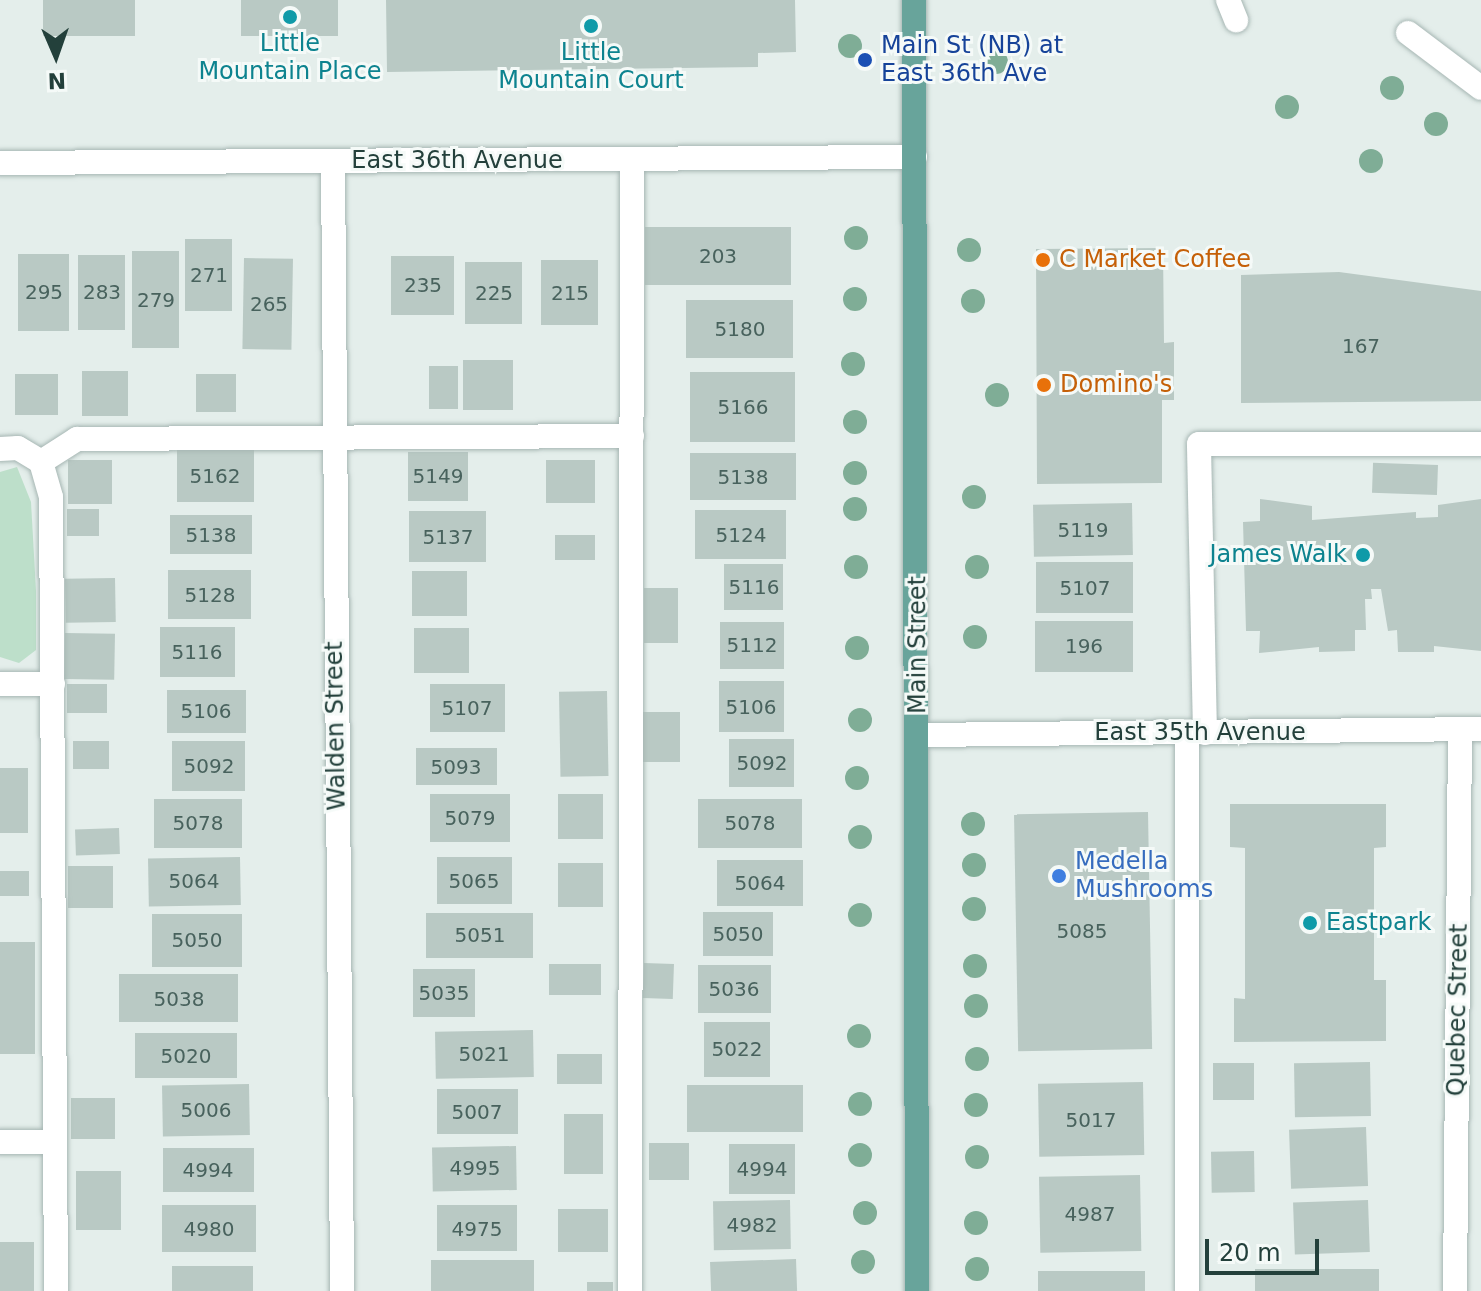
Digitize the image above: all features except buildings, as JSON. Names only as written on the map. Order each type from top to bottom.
[{"type":"main road","name":"Main Street","points":[[914,0],[919,735],[917,1291]]},
{"type":"street","points":[[1408,33],[1481,88]]},
{"type":"street","name":"East 36th Avenue","points":[[0,163],[632,162],[915,157]]},
{"type":"street","name":"Walden Street","points":[[333,161],[342,1291]]},
{"type":"street","points":[[630,1291],[632,162]]},
{"type":"street","points":[[41,462],[77,439],[632,436]]},
{"type":"street","points":[[1187,1291],[1199,444],[1481,444]]},
{"type":"street","points":[[0,449],[18,448],[41,462],[51,497],[56,1291]]},
{"type":"street","points":[[0,684],[53,684]]},
{"type":"street","name":"East 35th Avenue","points":[[919,735],[1470,730]]},
{"type":"street","name":"Quebec Street","points":[[1455,1291],[1470,730]]},
{"type":"street","points":[[0,1142],[54,1142]]},
{"type":"green space","points":[[17,467],[31,502],[36,591],[36,650],[19,663],[0,657],[0,472]]},
{"type":"place","name":"Little Mountain Place","points":[[290,17]]},
{"type":"place","name":"Little Mountain Court","points":[[591,26]]},
{"type":"place","name":"Main St (NB) at East 36th Ave","points":[[865,60]]},
{"type":"place","name":"C Market Coffee","points":[[1043,260]]},
{"type":"place","name":"Domino's","points":[[1044,385]]},
{"type":"place","name":"James Walk","points":[[1363,555]]},
{"type":"place","name":"Medella Mushrooms","points":[[1059,876]]},
{"type":"place","name":"Eastpark","points":[[1310,923]]}]
